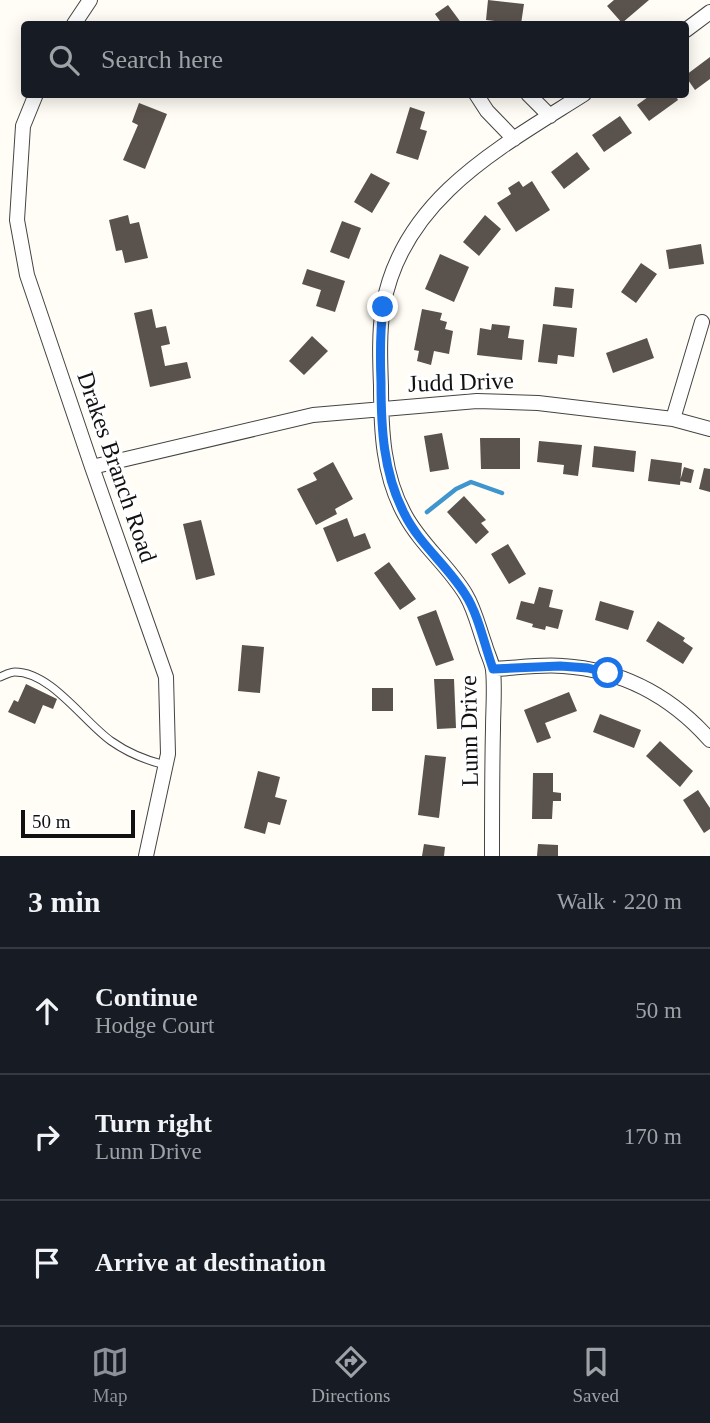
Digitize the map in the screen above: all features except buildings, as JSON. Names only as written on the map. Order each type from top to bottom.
[{"type":"street","points":[[76,21],[90,0]]},
{"type":"street","points":[[689,27],[710,12]]},
{"type":"street","name":"Drakes Branch Road","points":[[34,98],[23,127],[17,220],[27,275],[166,677],[168,754],[146,856]]},
{"type":"street","points":[[479,98],[487,111],[514,139]]},
{"type":"street","points":[[532,98],[550,116]]},
{"type":"street","name":"Lunn Drive","points":[[492,856],[493,669],[466,595],[417,535],[392,485],[386,463],[381,409],[380,335],[383,307],[389,279],[400,253],[440,196],[459,178],[578,98]]},
{"type":"street","points":[[673,419],[702,322]]},
{"type":"street","name":"Judd Drive","points":[[92,467],[313,415],[477,401],[538,403],[673,419],[710,429]]},
{"type":"street","points":[[493,669],[560,666],[608,673],[668,701],[710,740]]},
{"type":"lane","points":[[0,677],[12,671],[28,674],[51,687],[110,740],[140,758],[165,765]]},
{"type":"waterway","points":[[427,512],[456,489],[471,482],[502,493]]},
{"type":"route","points":[[383,307],[380,335],[381,409],[386,463],[392,485],[417,535],[466,595],[493,669],[560,666],[608,673]]}]
